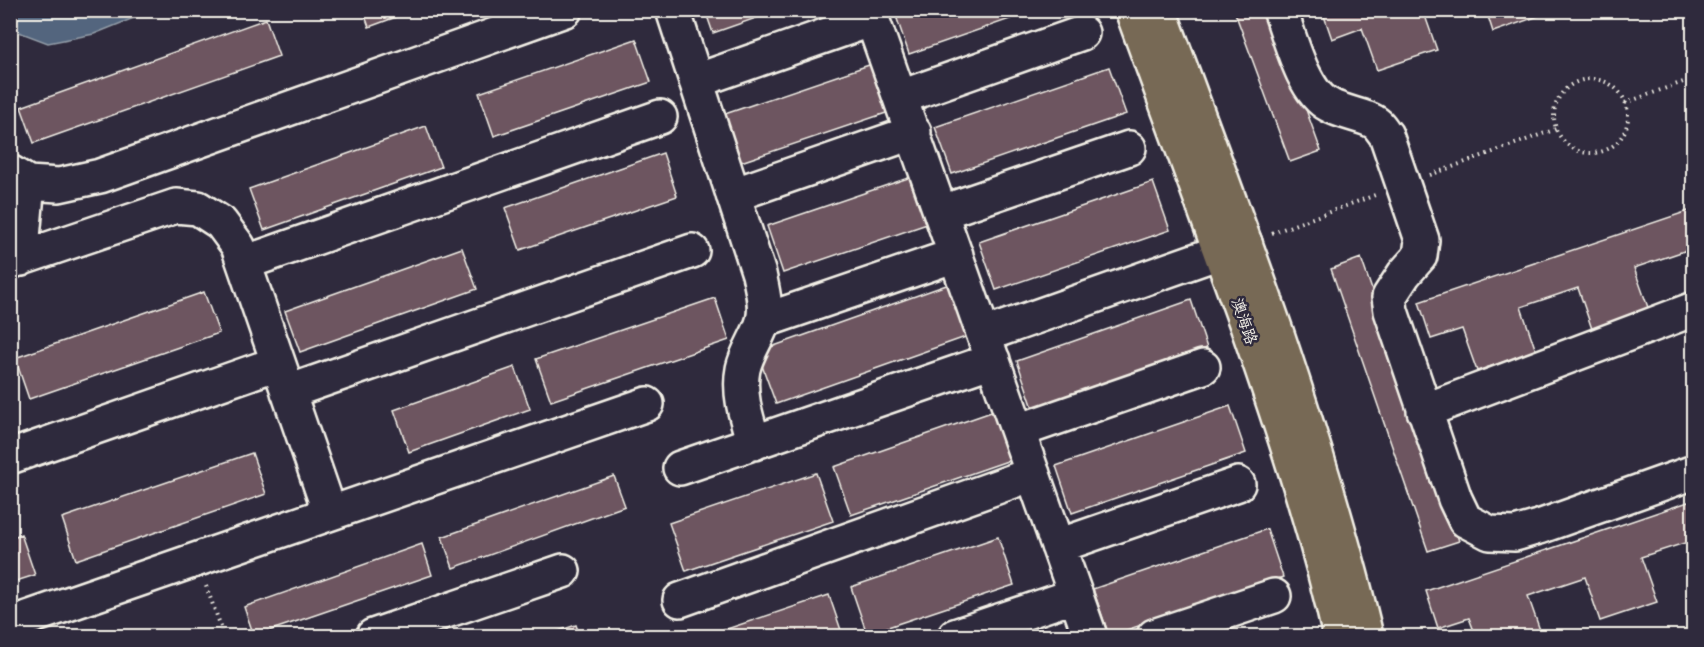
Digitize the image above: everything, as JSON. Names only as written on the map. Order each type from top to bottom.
[{"type":"main road","name":"澳海路","points":[[1132,10],[1233,247],[1319,463],[1353,579],[1366,636]]},
{"type":"main road","name":"澳海路","points":[[1159,10],[1233,247],[1330,589],[1340,636]]},
{"type":"street","points":[[330,513],[238,246],[221,223],[198,208],[176,206],[16,260],[19,177],[59,186],[100,177],[565,10]]},
{"type":"street","points":[[673,10],[759,274],[764,299],[763,321],[743,370],[742,396],[754,443]]},
{"type":"street","points":[[1280,10],[1304,75],[1312,90],[1326,104],[1377,123],[1386,135],[1422,240],[1420,256],[1404,274],[1389,297],[1391,312],[1455,499],[1465,520],[1490,532],[1515,534],[1694,472]]},
{"type":"street","points":[[696,81],[871,15],[1090,636]]},
{"type":"street","points":[[901,97],[1082,33]]},
{"type":"street","points":[[244,263],[660,117]]},
{"type":"street","points":[[733,195],[914,132]]},
{"type":"street","points":[[942,212],[1128,148]]},
{"type":"street","points":[[680,468],[754,443],[1233,247]]},
{"type":"street","points":[[10,457],[283,378],[692,251]]},
{"type":"street","points":[[763,321],[956,255]]},
{"type":"street","points":[[1424,411],[1694,309]]},
{"type":"street","points":[[1018,431],[1203,367]]},
{"type":"street","points":[[10,624],[647,404]]},
{"type":"street","points":[[680,600],[1033,474]]},
{"type":"street","points":[[1058,546],[1238,484]]},
{"type":"street","points":[[373,636],[563,571]]},
{"type":"street","points":[[956,636],[1076,595]]},
{"type":"street","points":[[1154,636],[1274,596]]},
{"type":"path","points":[[1625,104],[1694,78]]},
{"type":"path","points":[[1590,79],[1602,81],[1622,96],[1625,104],[1628,119],[1625,131],[1618,142],[1597,153],[1584,153],[1572,149],[1563,141],[1553,119],[1559,96],[1579,81],[1590,79]]},
{"type":"path","points":[[197,559],[221,636]]},
{"type":"water","points":[[10,11],[151,11],[94,34],[48,43],[11,29]]},
{"type":"building","points":[[363,10],[415,10],[369,27]]},
{"type":"building","points":[[705,10],[779,10],[713,33]]},
{"type":"building","points":[[894,10],[1036,10],[909,54]]},
{"type":"building","points":[[1234,10],[1270,10],[1321,151],[1290,162]]},
{"type":"building","points":[[1322,10],[1423,10],[1437,50],[1377,70],[1362,28],[1332,39]]},
{"type":"building","points":[[1486,10],[1549,10],[1550,12],[1493,32]]},
{"type":"building","points":[[266,19],[279,56],[34,143],[21,107]]},
{"type":"building","points":[[636,39],[651,82],[494,136],[479,93]]},
{"type":"building","points":[[872,64],[889,112],[741,162],[725,114]]},
{"type":"building","points":[[1109,67],[1126,114],[952,174],[935,127]]},
{"type":"building","points":[[426,126],[441,167],[264,230],[249,189]]},
{"type":"building","points":[[663,153],[677,196],[520,250],[505,208]]},
{"type":"building","points":[[914,176],[930,223],[783,273],[767,226]]},
{"type":"building","points":[[1153,182],[1170,230],[996,290],[979,242]]},
{"type":"building","points":[[1694,209],[1694,258],[1690,249],[1634,268],[1650,313],[1593,332],[1578,288],[1521,307],[1536,351],[1477,371],[1462,329],[1431,339],[1419,302]]},
{"type":"building","points":[[462,248],[477,289],[300,352],[285,311]]},
{"type":"building","points":[[1361,258],[1459,541],[1428,551],[1331,269]]},
{"type":"building","points":[[955,282],[974,334],[776,404],[757,352]]},
{"type":"building","points":[[204,292],[219,333],[29,399],[15,358]]},
{"type":"building","points":[[715,298],[729,340],[551,401],[536,359]]},
{"type":"building","points":[[1191,300],[1207,348],[1033,408],[1017,361]]},
{"type":"building","points":[[515,367],[530,409],[409,452],[394,410]]},
{"type":"building","points":[[1230,406],[1246,453],[1072,513],[1056,466]]},
{"type":"building","points":[[1000,409],[1016,458],[851,515],[834,467]]},
{"type":"building","points":[[252,453],[266,494],[76,560],[62,518]]},
{"type":"building","points":[[816,473],[833,521],[686,571],[669,523]]},
{"type":"building","points":[[614,476],[625,506],[453,568],[442,537]]},
{"type":"building","points":[[1694,500],[1694,540],[1641,557],[1657,602],[1600,621],[1585,577],[1528,596],[1542,636],[1476,636],[1469,618],[1438,628],[1426,591]]},
{"type":"building","points":[[1267,529],[1283,577],[1109,636],[1093,589]]},
{"type":"building","points":[[21,534],[35,575],[10,583],[10,538]]},
{"type":"building","points":[[998,537],[1014,585],[867,634],[851,587]]},
{"type":"building","points":[[422,544],[432,575],[254,636],[244,607]]},
{"type":"building","points":[[829,595],[843,636],[706,636]]},
{"type":"building","points":[[576,625],[580,636],[544,636]]}]
